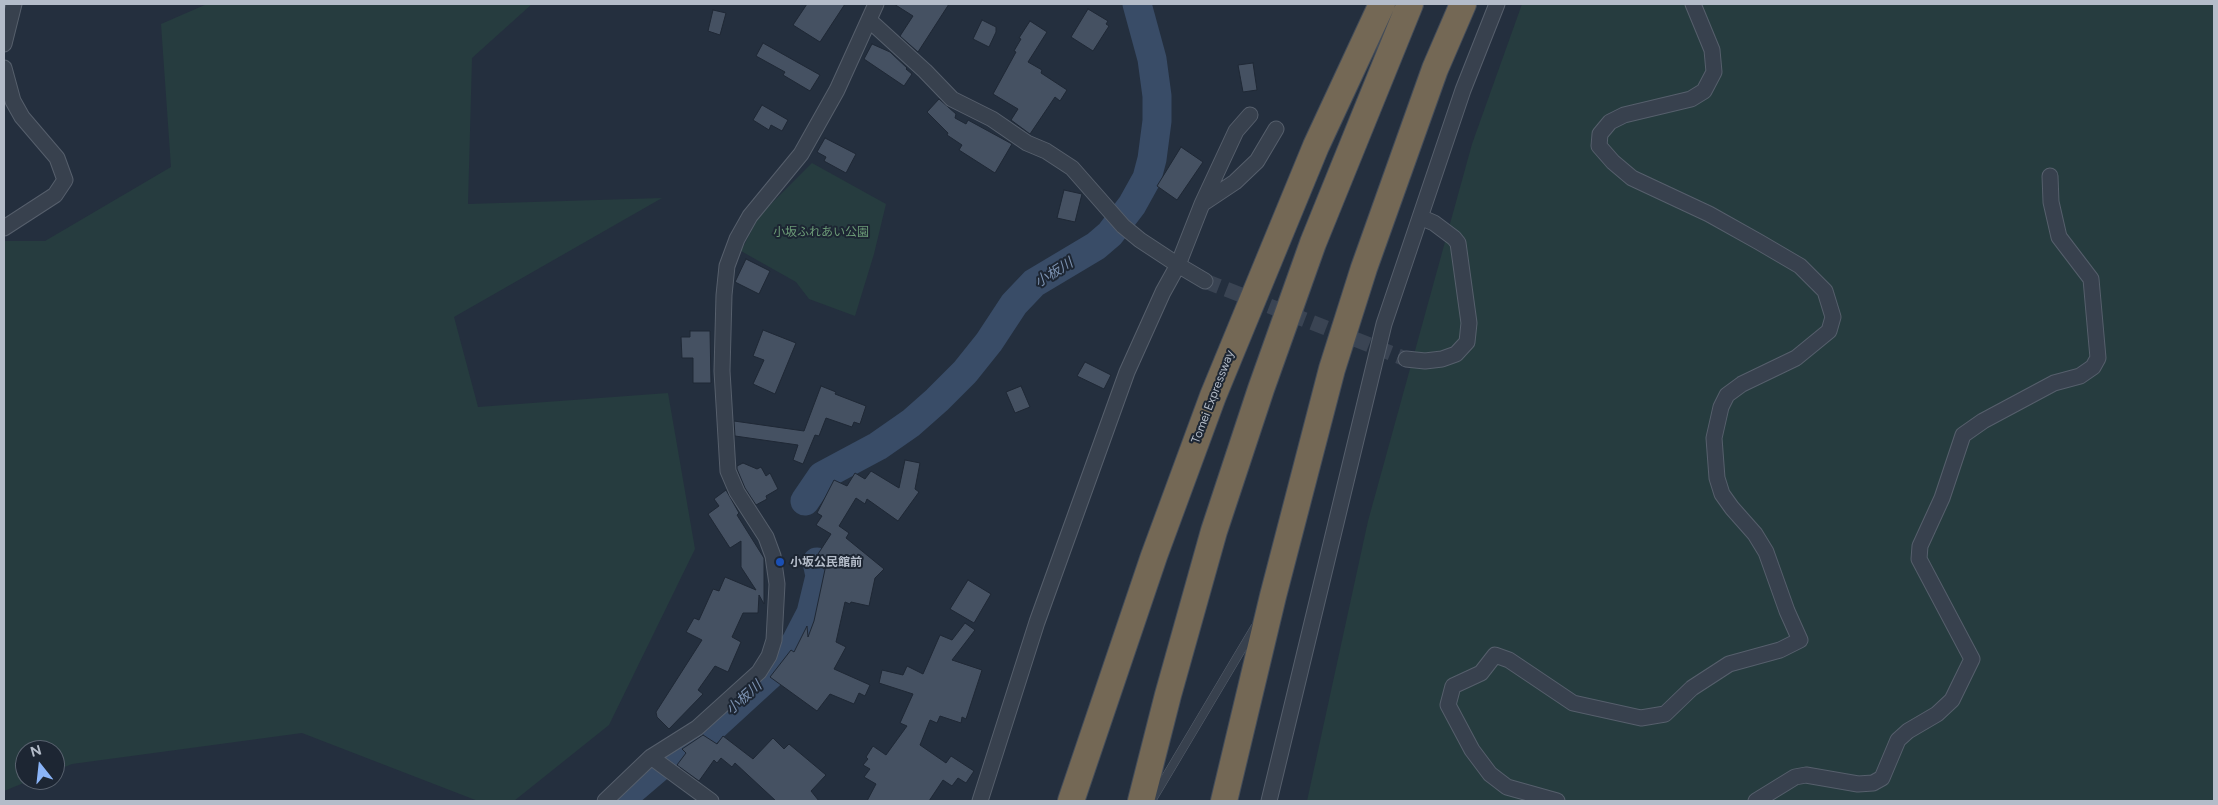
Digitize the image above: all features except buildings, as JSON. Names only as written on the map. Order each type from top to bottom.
[{"type":"highway","name":"Tomei Expressway","points":[[1071,801],[1144,581],[1213,396],[1316,146],[1382,4]]},
{"type":"highway","points":[[1141,801],[1168,695],[1214,530],[1260,389],[1313,243],[1410,4]]},
{"type":"highway","points":[[1224,801],[1273,596],[1332,370],[1361,277],[1435,69],[1463,4]]},
{"type":"street","points":[[4,44],[14,4]]},
{"type":"street","points":[[605,801],[651,757],[697,728],[759,672],[769,656],[774,640],[777,584],[773,556],[766,538],[737,492],[728,470],[722,371],[724,295],[727,266],[737,239],[750,216],[801,154],[837,90],[876,4]]},
{"type":"street","points":[[1269,801],[1379,342],[1463,90],[1497,4]]},
{"type":"street","points":[[1557,801],[1508,787],[1490,774],[1472,750],[1448,705],[1453,686],[1481,673],[1495,654],[1509,660],[1573,704],[1640,718],[1665,714],[1692,688],[1730,664],[1780,650],[1800,640],[1787,611],[1766,552],[1756,534],[1722,494],[1717,478],[1714,438],[1721,407],[1727,395],[1742,384],[1796,358],[1829,331],[1833,317],[1825,291],[1800,266],[1710,214],[1632,178],[1613,162],[1599,146],[1600,134],[1610,122],[1624,115],[1691,100],[1704,91],[1714,72],[1712,50],[1693,4]]},
{"type":"street","points":[[869,20],[925,71],[952,99],[992,119],[1027,143],[1053,155],[1072,168],[1123,226],[1178,266],[1206,281]]},
{"type":"street","points":[[4,68],[13,101],[22,117],[57,158],[64,180],[55,195],[4,228]]},
{"type":"street","points":[[980,801],[1037,622],[1126,372],[1163,292],[1178,266],[1202,204],[1236,131],[1250,115]]},
{"type":"street","points":[[1202,204],[1236,182],[1257,161],[1276,128]]},
{"type":"street","points":[[1756,801],[1794,777],[1806,775],[1858,784],[1873,783],[1882,778],[1898,740],[1908,731],[1937,714],[1952,700],[1972,659],[1919,559],[1920,546],[1942,498],[1963,436],[1984,421],[2054,383],[2080,376],[2093,367],[2098,358],[2091,279],[2059,237],[2051,202],[2050,176]]},
{"type":"street","points":[[1406,359],[1433,360],[1456,354],[1467,342],[1469,323],[1458,243],[1439,227],[1420,217]]},
{"type":"street","points":[[651,757],[711,801]]},
{"type":"lane","points":[[1151,801],[1273,596]]},
{"type":"green space","points":[[207,4],[532,4],[472,58],[468,204],[662,198],[454,317],[478,407],[668,393],[695,549],[609,725],[514,801],[478,801],[302,733],[72,764],[65,767],[65,740],[15,740],[15,787],[4,791],[4,241],[45,241],[171,167],[161,24]]},
{"type":"green space","points":[[1522,4],[2214,4],[2214,801],[1307,801],[1368,521],[1472,144]]},
{"type":"green space","name":"小坂ふれあい公園","points":[[812,163],[886,204],[874,254],[855,316],[809,299],[796,282],[741,251],[759,216]]},
{"type":"waterway","name":"小板川","points":[[805,501],[822,476],[878,446],[911,423],[937,400],[965,372],[989,342],[1014,304],[1034,283],[1096,246],[1110,234],[1132,205],[1147,178],[1152,159],[1157,121],[1157,96],[1152,59],[1137,4]]},
{"type":"waterway","name":"小板川","points":[[619,801],[673,755],[703,736],[774,671],[796,642],[811,613],[820,576],[817,562]]},
{"type":"tunnel","points":[[1205,281],[1406,359]]},
{"type":"place","name":"小坂公民館前","points":[[780,562]]}]
